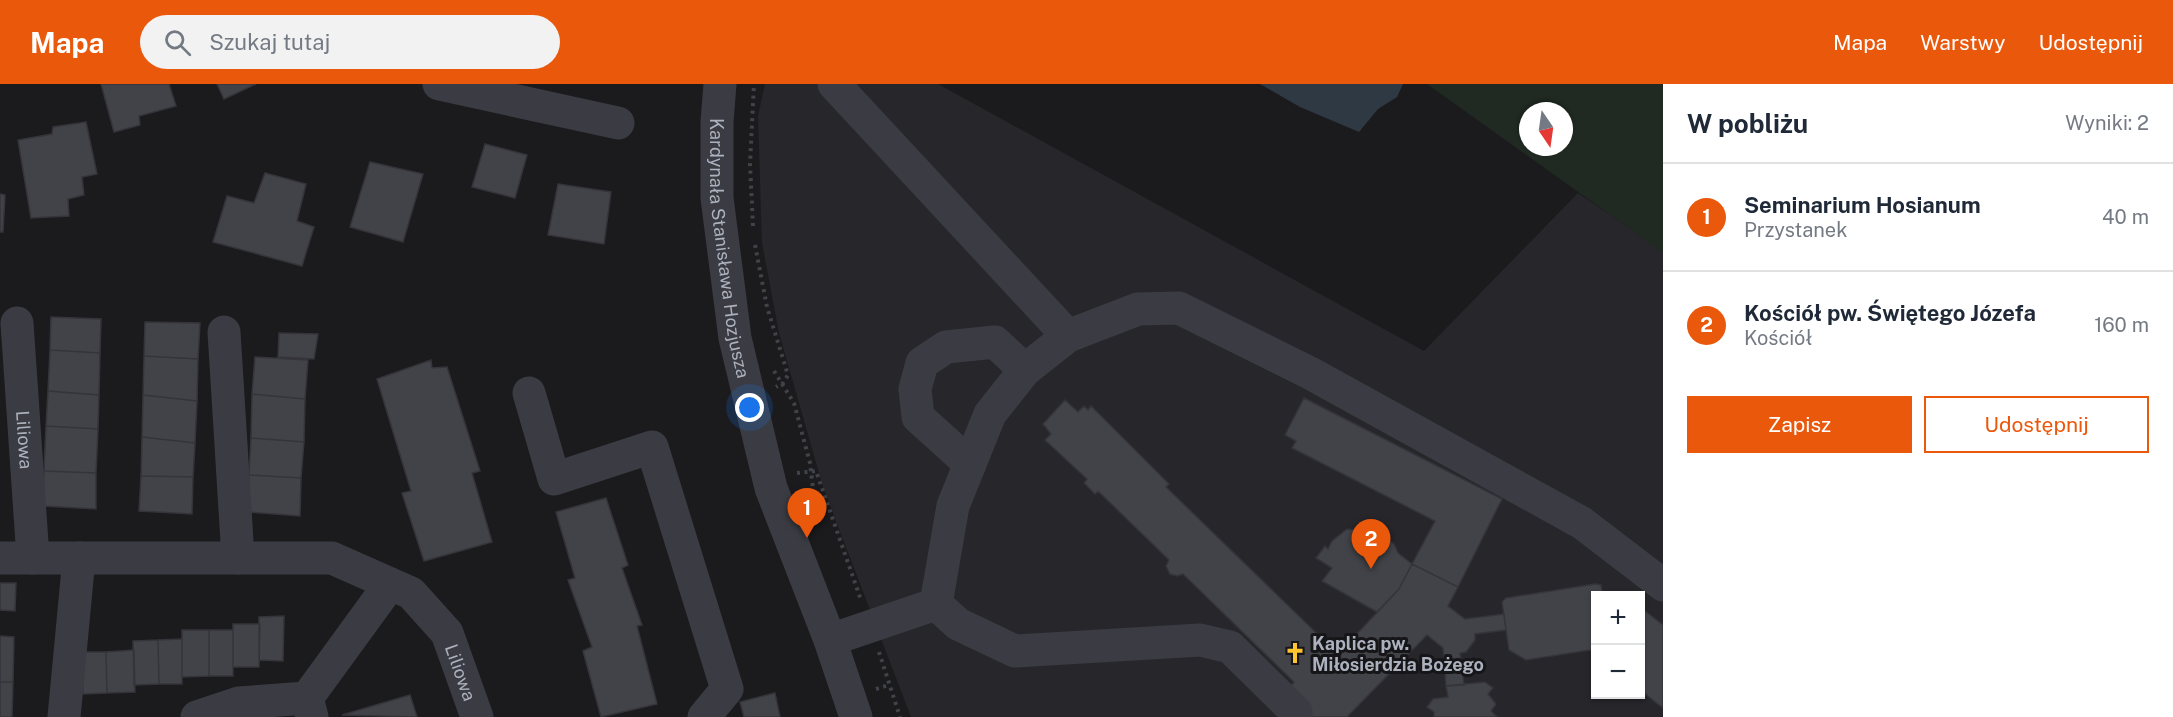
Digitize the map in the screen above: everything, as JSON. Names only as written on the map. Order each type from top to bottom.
[{"type":"street","points":[[439,84],[618,123]]},
{"type":"street","name":"Kardynała Stanisława Hozjusza","points":[[720,84],[717,122],[717,198],[735,338],[771,488],[830,640],[867,708]]},
{"type":"street","points":[[834,84],[1068,336]]},
{"type":"street","points":[[936,604],[953,506],[990,414],[1025,370],[1068,336],[1138,309],[1179,308],[1310,373],[1582,523],[1663,585]]},
{"type":"street","name":"Liliowa","points":[[17,322],[33,558]]},
{"type":"street","points":[[224,333],[238,558]]},
{"type":"street","points":[[970,464],[918,417],[915,389],[922,363],[946,347],[995,342],[1025,370]]},
{"type":"street","points":[[529,393],[554,479],[652,447],[727,689],[705,717]]},
{"type":"street","name":"Liliowa","points":[[0,558],[332,558],[411,593],[447,633],[477,717]]},
{"type":"street","points":[[64,717],[79,558]]},
{"type":"street","points":[[197,717],[239,703],[309,707],[390,584]]},
{"type":"street","points":[[830,640],[936,604]]},
{"type":"street","points":[[936,604],[958,624],[1015,651],[1200,640],[1230,647],[1296,712]]},
{"type":"path","points":[[754,84],[750,164],[753,234],[767,307],[788,375],[783,383],[771,389]]},
{"type":"path","points":[[772,368],[794,403],[811,472],[819,523]]},
{"type":"path","points":[[794,463],[797,473],[816,471],[900,717]]},
{"type":"path","points":[[867,708],[871,680]]},
{"type":"shaded area","points":[[765,84],[938,84],[1424,351],[1578,193],[1663,251],[1663,717],[911,717],[823,487],[779,333],[762,243],[758,116]]},
{"type":"shaded area","points":[[1260,84],[1403,84],[1397,97],[1378,109],[1359,132],[1300,107]]},
{"type":"shaded area","points":[[1427,84],[1663,84],[1663,251],[1528,156],[1573,156],[1573,102],[1519,102],[1519,150]]},
{"type":"building","points":[[101,84],[169,84],[176,106],[139,116],[140,125],[114,132]]},
{"type":"building","points":[[217,84],[256,84],[224,99]]},
{"type":"building","points":[[86,122],[97,174],[82,177],[84,195],[68,199],[69,216],[31,218],[18,140],[52,134],[53,127]]},
{"type":"building","points":[[485,144],[527,155],[515,198],[472,187]]},
{"type":"building","points":[[370,162],[423,174],[403,242],[350,227]]},
{"type":"building","points":[[265,173],[306,184],[297,221],[314,227],[302,266],[213,242],[227,196],[254,203]]},
{"type":"building","points":[[558,184],[611,192],[604,244],[548,235]]},
{"type":"building","points":[[0,194],[5,195],[3,232],[0,232]]},
{"type":"building","points":[[51,317],[101,319],[100,353],[50,350]]},
{"type":"building","points":[[145,322],[200,323],[198,359],[144,356]]},
{"type":"building","points":[[279,333],[318,334],[314,359],[278,357]]},
{"type":"building","points":[[50,350],[100,353],[99,395],[48,391]]},
{"type":"building","points":[[144,356],[198,359],[197,401],[143,395]]},
{"type":"building","points":[[255,357],[308,360],[305,399],[252,394]]},
{"type":"building","points":[[431,360],[432,368],[447,367],[480,471],[472,473],[492,542],[424,561],[402,493],[411,491],[377,379]]},
{"type":"building","points":[[48,391],[99,395],[98,429],[46,426]]},
{"type":"building","points":[[252,394],[305,399],[304,442],[251,438]]},
{"type":"building","points":[[143,395],[197,401],[195,443],[142,437]]},
{"type":"building","points":[[1304,398],[1502,499],[1458,587],[1412,564],[1435,521],[1292,448],[1296,441],[1285,435]]},
{"type":"building","points":[[1065,400],[1078,412],[1084,406],[1088,410],[1091,406],[1169,484],[1166,487],[1338,654],[1399,589],[1412,564],[1458,587],[1448,606],[1465,619],[1504,614],[1506,630],[1475,634],[1475,640],[1466,652],[1460,653],[1464,685],[1446,686],[1443,648],[1427,635],[1347,717],[1291,717],[1288,689],[1294,682],[1183,574],[1177,576],[1170,574],[1166,566],[1169,560],[1098,491],[1095,494],[1084,483],[1087,479],[1045,440],[1051,434],[1043,424]]},
{"type":"building","points":[[46,426],[98,429],[96,473],[44,471]]},
{"type":"building","points":[[142,437],[195,443],[193,477],[141,476]]},
{"type":"building","points":[[251,438],[304,442],[301,478],[249,475]]},
{"type":"building","points":[[44,471],[96,473],[96,509],[43,506]]},
{"type":"building","points":[[249,475],[301,478],[300,516],[248,512]]},
{"type":"building","points":[[141,476],[193,477],[192,514],[139,511]]},
{"type":"building","points":[[606,498],[628,565],[622,568],[642,625],[637,626],[657,704],[601,717],[583,651],[592,647],[568,580],[575,578],[556,512]]},
{"type":"building","points":[[1371,525],[1377,526],[1394,544],[1398,553],[1412,564],[1399,589],[1377,612],[1322,581],[1332,568],[1316,558],[1325,546],[1328,549],[1332,541],[1347,529],[1364,531]]},
{"type":"building","points":[[0,583],[16,583],[15,611],[0,610]]},
{"type":"building","points":[[1595,584],[1601,585],[1602,591],[1591,591],[1591,651],[1526,660],[1509,650],[1502,602],[1506,598]]},
{"type":"building","points":[[1645,611],[1663,625],[1663,708],[1645,694]]},
{"type":"building","points":[[284,616],[283,661],[259,660],[259,617]]},
{"type":"building","points":[[233,624],[260,624],[259,667],[233,667]]},
{"type":"building","points":[[182,630],[209,630],[209,676],[182,677]]},
{"type":"building","points":[[209,630],[233,630],[233,676],[209,676]]},
{"type":"building","points":[[0,636],[14,637],[13,682],[0,682]]},
{"type":"building","points":[[182,639],[182,684],[159,684],[158,640]]},
{"type":"building","points":[[158,640],[159,684],[134,685],[133,641]]},
{"type":"building","points":[[134,650],[135,692],[107,693],[106,652]]},
{"type":"building","points":[[82,652],[106,652],[107,693],[83,694]]},
{"type":"building","points":[[0,682],[13,682],[12,717],[0,717]]},
{"type":"building","points":[[1485,682],[1493,688],[1488,694],[1496,704],[1491,711],[1497,717],[1434,717],[1434,712],[1427,707],[1433,699],[1448,697],[1446,686]]},
{"type":"building","points":[[775,693],[780,717],[744,717],[740,702]]},
{"type":"building","points":[[410,695],[417,717],[342,715]]},
{"type":"place","name":"Seminarium Hosianum","points":[[807,538]]},
{"type":"place","name":"Kościół pw. Świętego Józefa","points":[[1371,569]]},
{"type":"place","name":"Kaplica pw. Miłosierdzia Bożego","points":[[1295,653]]}]
